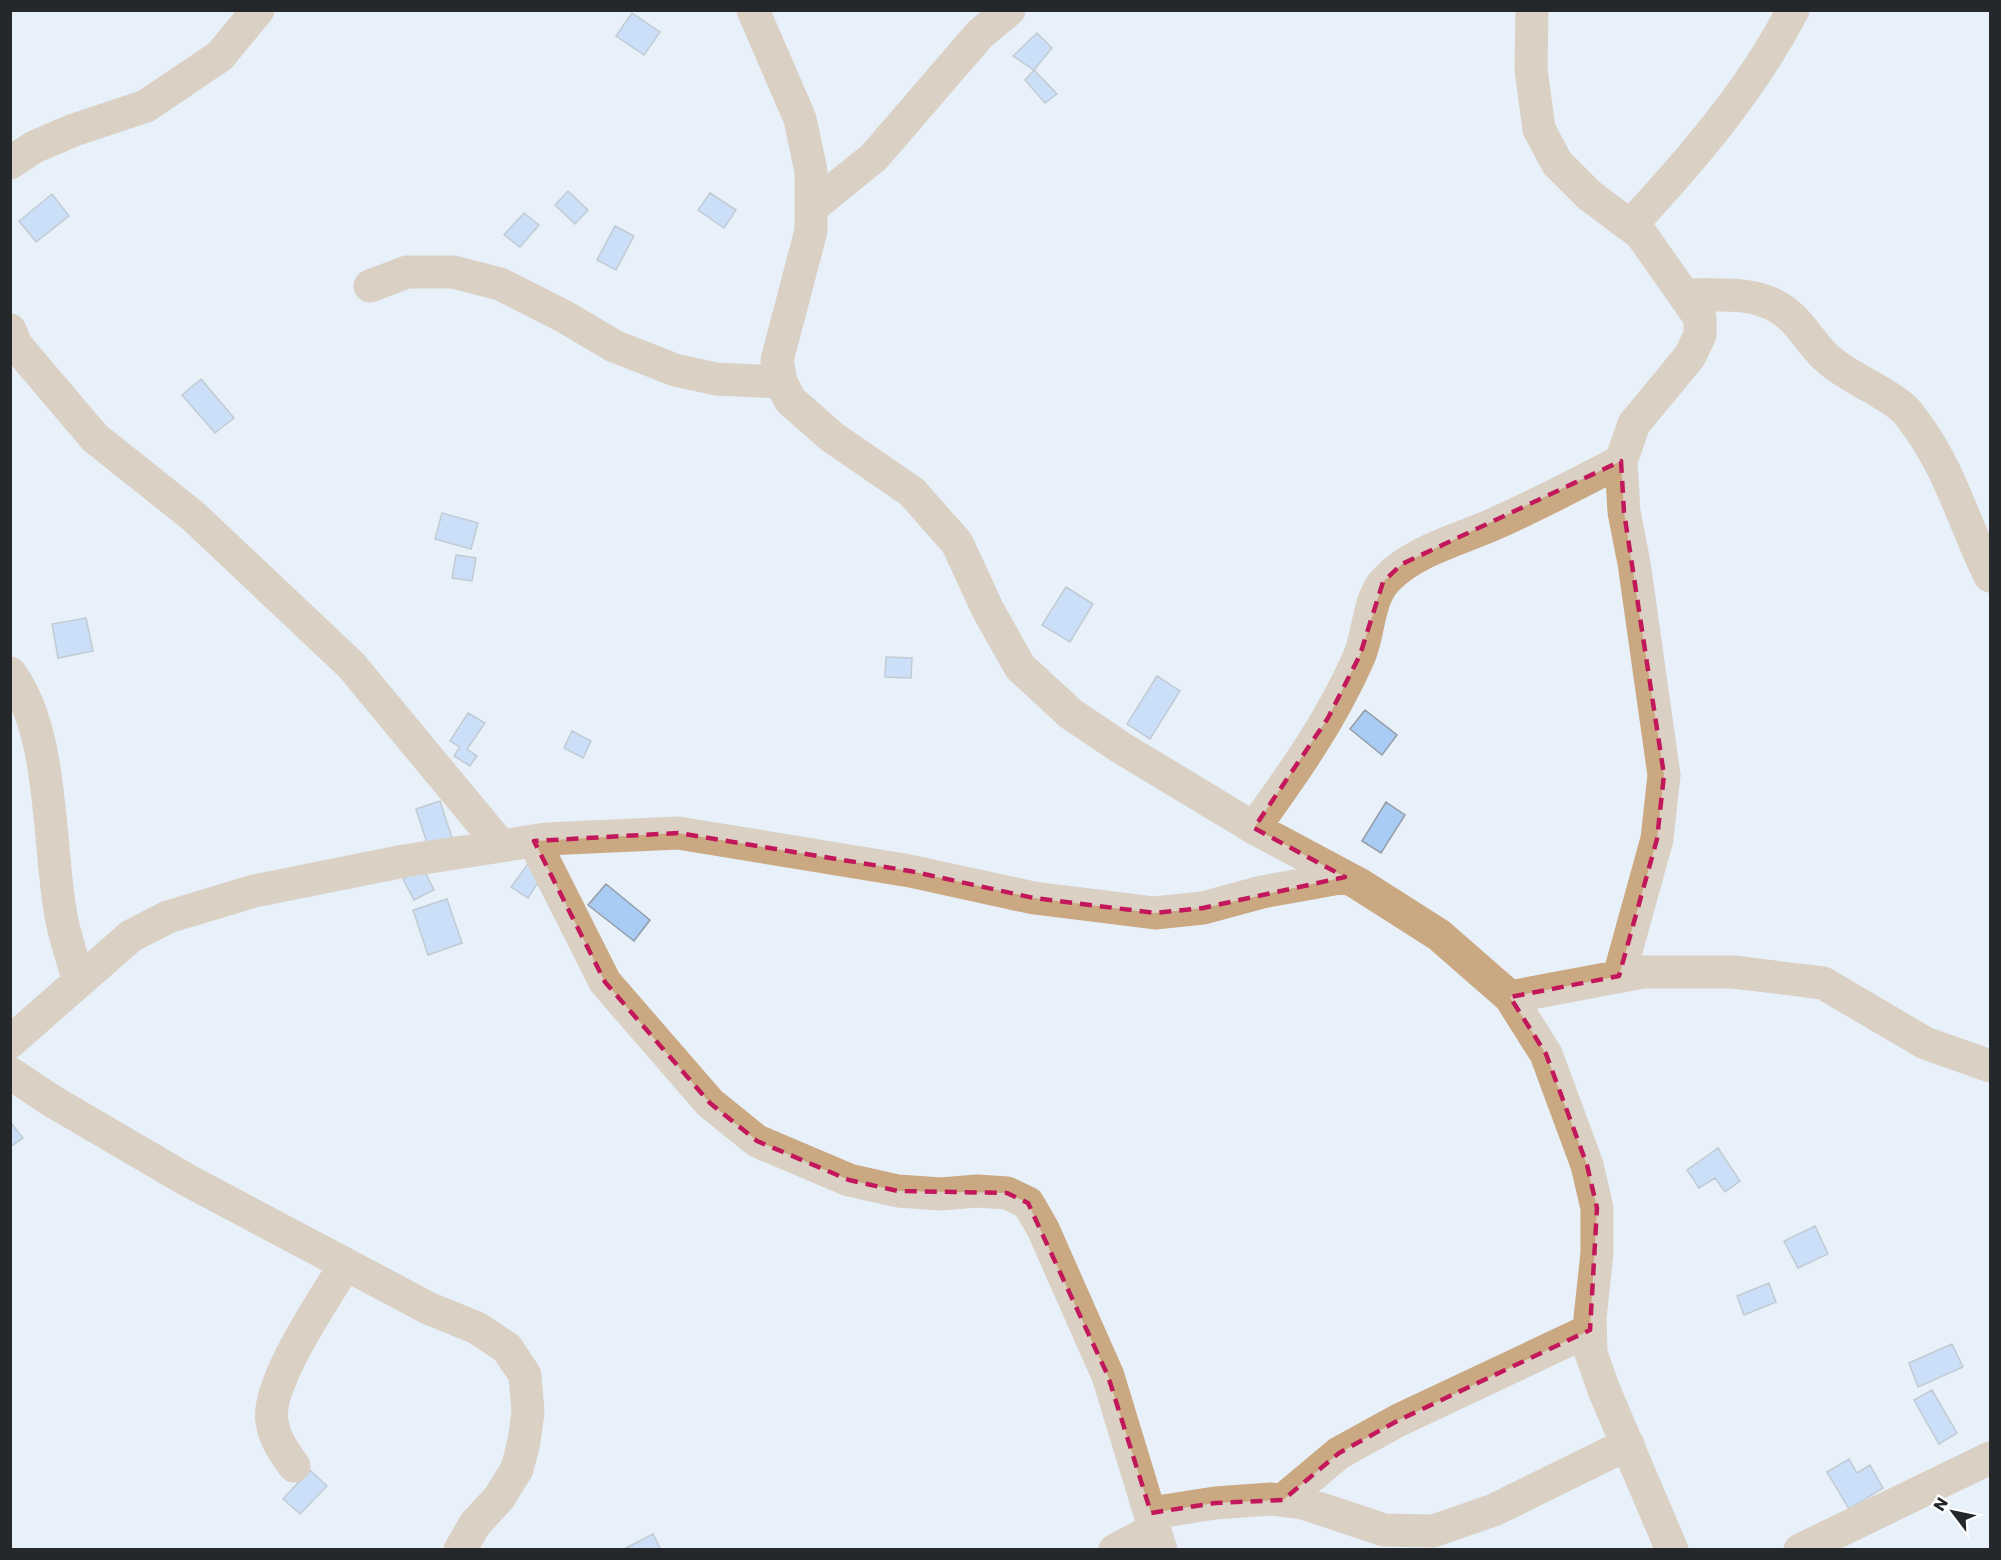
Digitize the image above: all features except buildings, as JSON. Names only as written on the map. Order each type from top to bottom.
[{"type":"street","points":[[10,163],[34,147],[64,134],[146,106],[220,56],[258,10]]},
{"type":"street","points":[[753,10],[800,119],[811,171],[811,231],[777,360],[781,382],[790,400],[832,437],[912,492],[957,543],[988,610],[1020,667],[1071,714],[1120,747],[1254,828],[1345,877],[1440,935],[1510,997],[1546,1054],[1587,1165],[1597,1208],[1597,1253],[1590,1330],[1591,1353],[1604,1390],[1672,1550]]},
{"type":"street","points":[[811,208],[874,157],[972,42],[1009,10]]},
{"type":"street","points":[[1532,10],[1531,70],[1539,129],[1557,163],[1589,195],[1641,234],[1700,318],[1700,335],[1690,356],[1634,424],[1621,462],[1624,512],[1634,563],[1664,775],[1658,839],[1619,976]]},
{"type":"street","points":[[1630,225],[1688,164],[1737,101],[1775,45],[1793,10]]},
{"type":"street","points":[[370,286],[407,272],[453,272],[500,284],[565,317],[614,346],[675,370],[716,379],[781,382]]},
{"type":"street","points":[[1685,295],[1736,295],[1765,300],[1789,314],[1825,358],[1845,374],[1878,390],[1903,408],[1939,460],[1990,576]]},
{"type":"street","points":[[10,330],[16,345],[95,438],[193,516],[351,665],[501,846]]},
{"type":"street","points":[[1254,828],[1286,784],[1328,718],[1360,655],[1372,607],[1383,582],[1402,564],[1494,524],[1621,462]]},
{"type":"street","points":[[10,673],[22,688],[40,744],[61,917],[80,982]]},
{"type":"street","points":[[10,1042],[131,936],[168,917],[254,891],[404,861],[534,841],[678,833],[910,871],[1034,898],[1155,913],[1203,908],[1262,892],[1345,877]]},
{"type":"street","points":[[534,841],[605,982],[711,1103],[757,1141],[849,1180],[909,1192],[1007,1193],[1028,1203],[1043,1229],[1108,1376],[1156,1530]]},
{"type":"street","points":[[1510,997],[1643,972],[1733,972],[1823,983],[1925,1043],[1990,1066]]},
{"type":"street","points":[[10,1073],[52,1101],[187,1180],[428,1308],[477,1328],[507,1348],[525,1375],[528,1412],[524,1442],[517,1469],[499,1498],[475,1524],[460,1550]]},
{"type":"street","points":[[294,1467],[277,1443],[271,1420],[274,1397],[300,1338],[345,1265]]},
{"type":"street","points":[[1283,1500],[1339,1453],[1468,1386],[1590,1330]]},
{"type":"street","points":[[1115,1550],[1215,1503],[1271,1499],[1303,1503],[1384,1530],[1432,1531],[1494,1510],[1628,1444]]},
{"type":"street","points":[[1800,1550],[1848,1538],[1990,1458]]},
{"type":"highlighted area","points":[[1621,461],[1624,512],[1664,775],[1657,839],[1619,976],[1510,997],[1546,1054],[1587,1165],[1597,1208],[1590,1330],[1399,1420],[1339,1453],[1283,1500],[1215,1503],[1151,1513],[1108,1376],[1028,1203],[1007,1193],[898,1191],[849,1180],[757,1141],[710,1103],[605,982],[534,841],[678,833],[910,871],[1034,898],[1155,913],[1203,908],[1345,877],[1254,828],[1328,718],[1360,655],[1383,582],[1402,564]]}]
